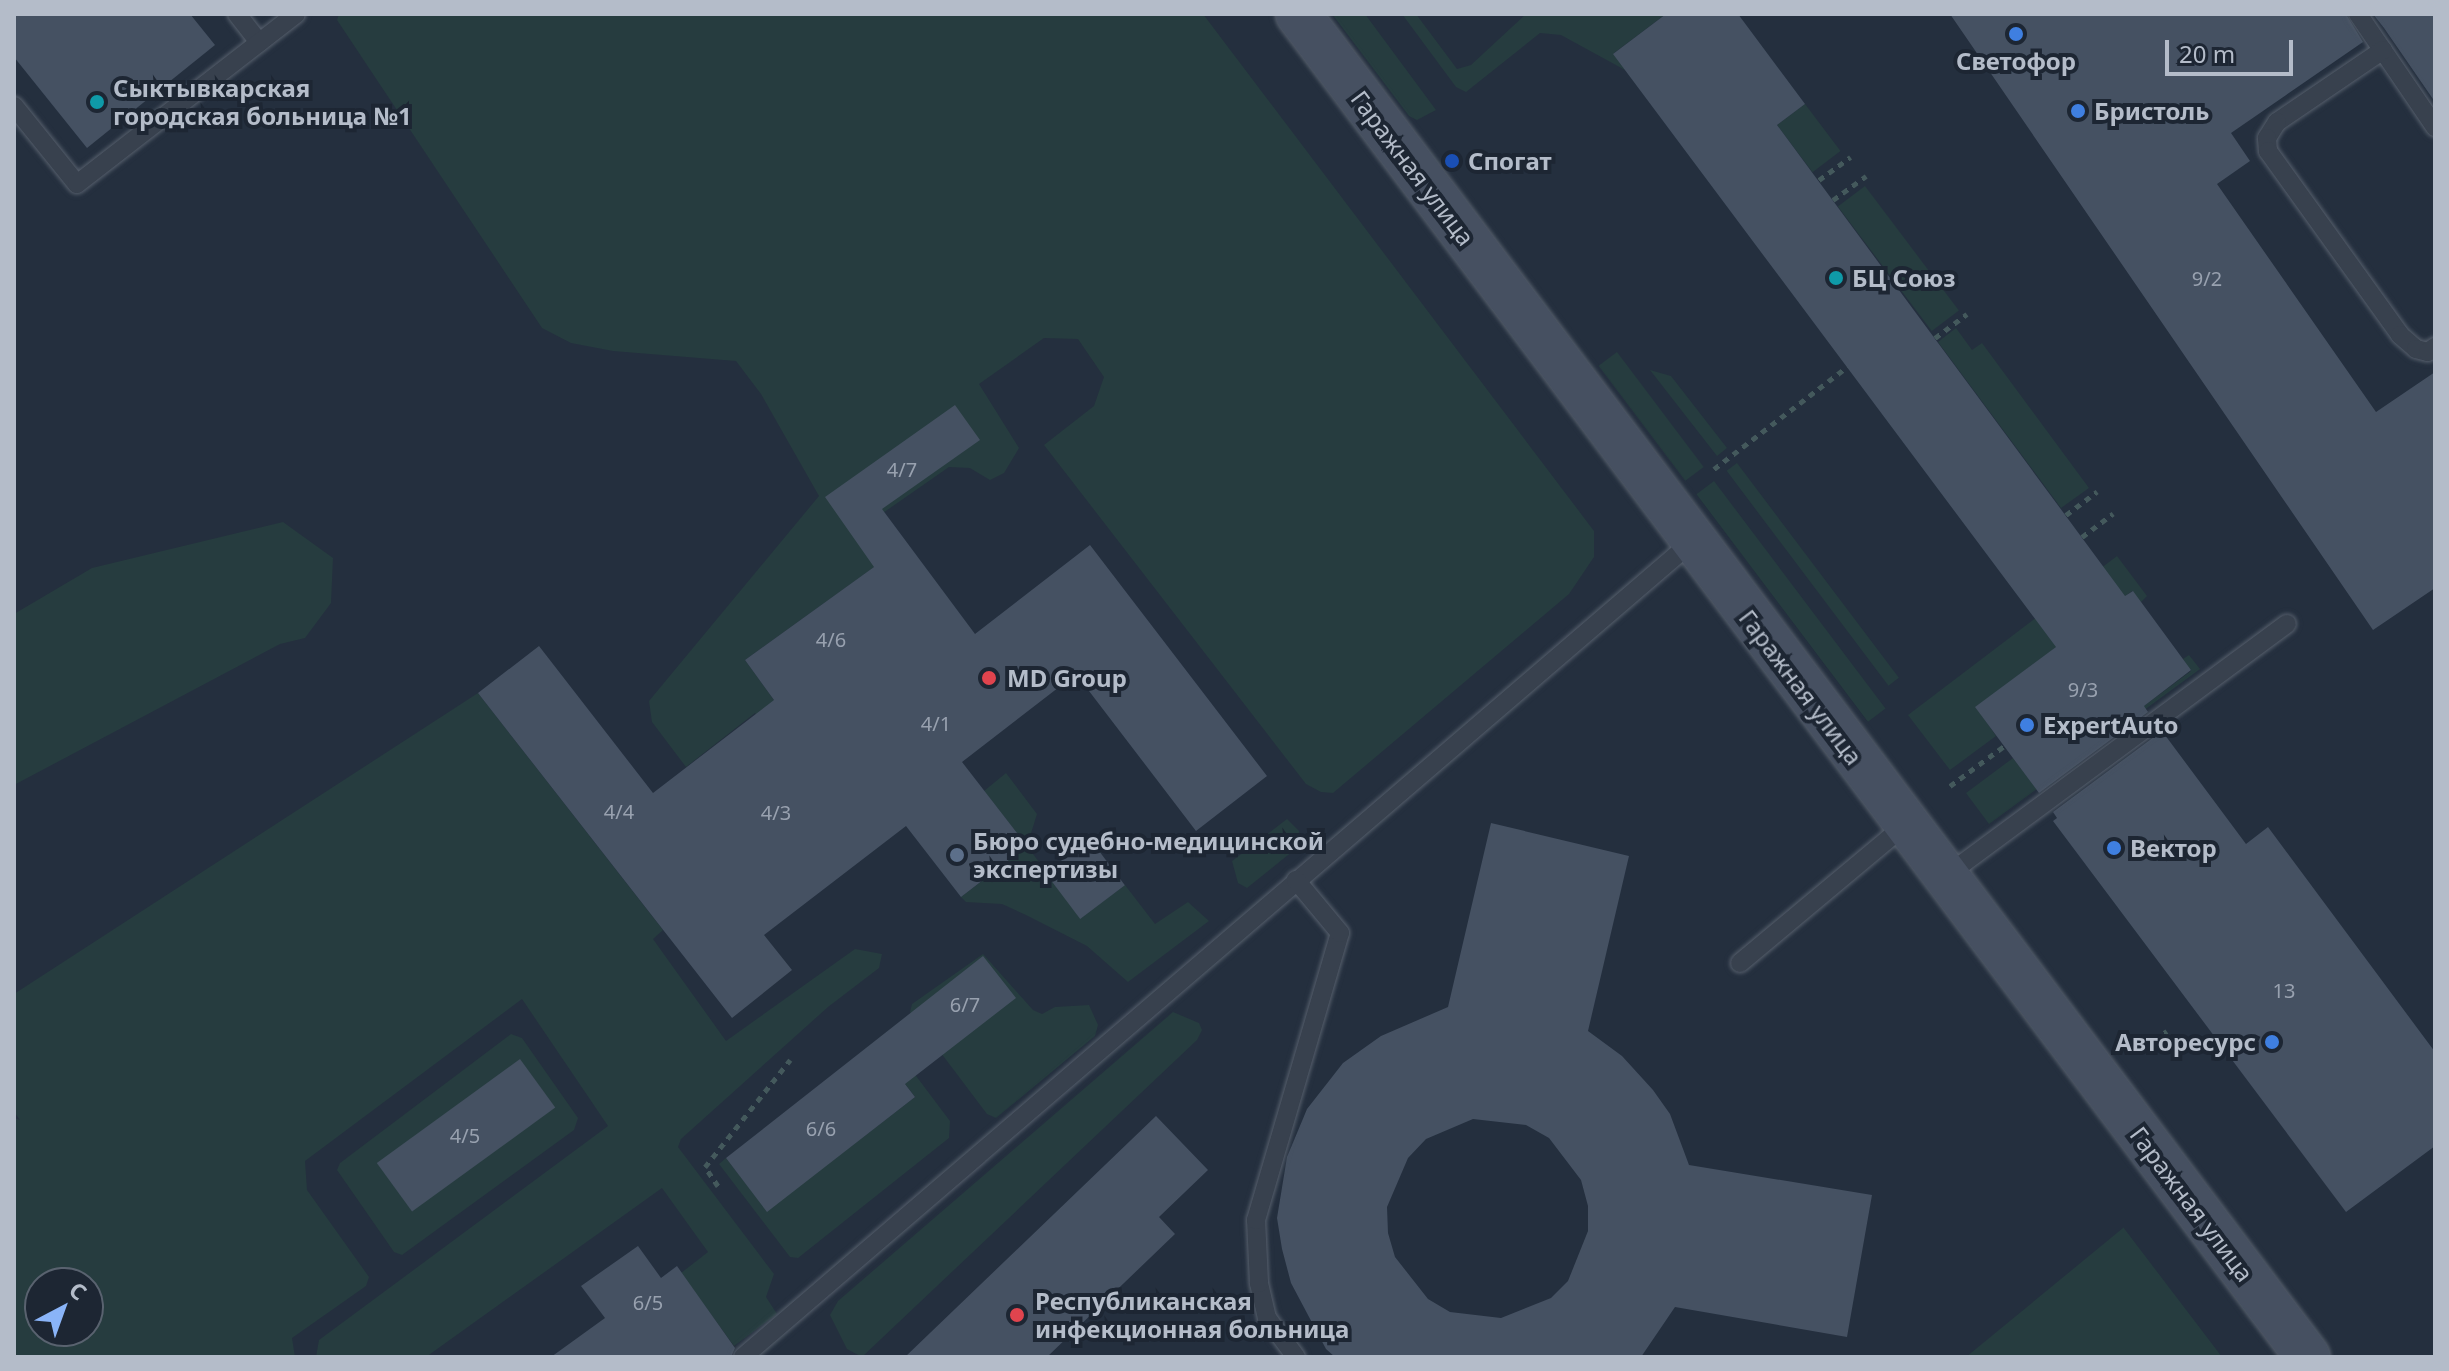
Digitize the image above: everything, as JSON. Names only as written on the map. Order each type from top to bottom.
[{"type":"street","name":"Гаражная улица","points":[[1298,14],[1692,542],[2308,1357]]},
{"type":"lane","points":[[237,14],[259,42]]},
{"type":"lane","points":[[14,106],[77,184],[296,14]]},
{"type":"lane","points":[[2358,14],[2435,127]]},
{"type":"lane","points":[[2383,50],[2277,122],[2267,138],[2268,151],[2400,335],[2416,349],[2428,352],[2435,347]]},
{"type":"lane","points":[[743,1357],[1692,542]]},
{"type":"lane","points":[[1944,877],[2287,624]]},
{"type":"lane","points":[[1740,963],[1905,825]]},
{"type":"lane","points":[[1296,880],[1340,933],[1256,1220],[1259,1283],[1267,1318],[1296,1357]]},
{"type":"path","points":[[1819,180],[1851,157]]},
{"type":"path","points":[[1833,200],[1866,176]]},
{"type":"path","points":[[1935,338],[1967,314]]},
{"type":"path","points":[[1714,469],[1847,367]]},
{"type":"path","points":[[2066,515],[2097,492]]},
{"type":"path","points":[[2082,537],[2113,514]]},
{"type":"path","points":[[1950,786],[2004,746]]},
{"type":"path","points":[[2145,1047],[2167,1031]]},
{"type":"path","points":[[718,1186],[705,1167],[790,1060]]},
{"type":"green space","points":[[339,14],[1203,14],[1594,531],[1594,557],[1569,594],[1333,793],[1321,792],[1306,784],[1044,445],[1094,406],[1104,377],[1078,339],[1044,338],[979,384],[1019,448],[1004,473],[990,480],[970,468],[949,467],[883,513],[898,550],[745,660],[784,714],[767,728],[755,713],[686,767],[652,722],[649,701],[819,496],[761,394],[736,361],[613,351],[571,343],[542,328],[337,20]]},
{"type":"green space","points":[[1332,14],[1365,14],[1436,110],[1417,120],[1409,116]]},
{"type":"green space","points":[[1402,14],[1416,14],[1457,69],[1471,65],[1526,14],[1666,14],[1614,53],[1625,70],[1561,35],[1540,33],[1466,92],[1456,87]]},
{"type":"green space","points":[[1805,104],[1841,151],[1813,172],[1777,125]]},
{"type":"green space","points":[[1865,186],[1959,311],[1932,331],[1838,206]]},
{"type":"green space","points":[[1956,328],[1972,350],[1982,343],[2089,488],[2061,508],[1938,342]]},
{"type":"green space","points":[[1617,352],[1704,467],[1685,481],[1599,366]]},
{"type":"green space","points":[[1650,370],[1671,376],[1727,448],[1717,456]]},
{"type":"green space","points":[[1737,463],[1899,678],[1889,686],[1727,471]]},
{"type":"green space","points":[[1714,481],[1886,709],[1868,722],[1696,494]]},
{"type":"green space","points":[[283,522],[333,558],[331,603],[305,638],[280,644],[14,785],[14,614],[92,568]]},
{"type":"green space","points":[[2117,556],[2147,596],[2141,602],[2132,591],[1976,707],[1996,736],[1950,770],[1908,715]]},
{"type":"green space","points":[[2189,655],[2200,669],[1989,824],[1966,793],[2013,758],[2035,787],[2191,671],[2183,659]]},
{"type":"green space","points":[[478,693],[663,930],[653,939],[726,1041],[855,949],[882,954],[879,968],[828,1007],[681,1139],[678,1147],[774,1274],[766,1297],[777,1314],[734,1346],[681,1273],[708,1252],[662,1188],[426,1357],[316,1357],[319,1340],[608,1126],[522,999],[305,1161],[307,1190],[369,1277],[366,1286],[292,1338],[295,1357],[14,1357],[14,1118],[20,1120],[14,1112],[14,994]]},
{"type":"green space","points":[[1006,773],[1037,814],[1027,846],[984,791]]},
{"type":"green space","points":[[1287,819],[1299,831],[1298,847],[1247,888],[1238,883],[1232,861]]},
{"type":"green space","points":[[1027,846],[1081,918],[1125,885],[1155,924],[1188,902],[1209,921],[1128,982],[1087,946],[1002,904],[966,902],[961,897]]},
{"type":"green space","points":[[983,954],[1033,1010],[1042,1014],[1055,1007],[1089,1005],[1098,1025],[1095,1036],[996,1118],[987,1114],[910,1012],[912,1004]]},
{"type":"green space","points":[[1173,1012],[1199,1023],[1202,1030],[1197,1040],[862,1357],[847,1349],[830,1315],[838,1301]]},
{"type":"green space","points":[[511,1034],[522,1038],[578,1118],[574,1130],[402,1255],[394,1252],[337,1170],[340,1163]]},
{"type":"green space","points":[[875,1044],[892,1044],[950,1121],[949,1138],[798,1258],[790,1257],[719,1164],[726,1158],[767,1211],[915,1097]]},
{"type":"green space","points":[[2123,1228],[2222,1357],[1966,1357]]},
{"type":"building","name":"Сыктывкарская городская больница №1","points":[[14,14],[190,14],[215,45],[87,148],[14,57]]},
{"type":"building","name":"БЦ Союз","points":[[1666,14],[1738,14],[1805,104],[1777,125],[2125,596],[2133,591],[2191,670],[2144,706],[2148,712],[2039,793],[1975,707],[2056,647],[1613,54]]},
{"type":"building","points":[[1950,14],[2346,14],[2363,42],[2231,133],[2250,161],[2217,184],[2376,412],[2435,372],[2435,588],[2373,630]]},
{"type":"building","points":[[2373,14],[2435,14],[2435,102],[2384,28]]},
{"type":"building","points":[[955,405],[980,440],[882,509],[975,634],[1090,545],[1267,776],[1196,831],[1076,674],[962,762],[1027,846],[961,897],[906,826],[764,935],[792,970],[732,1018],[478,693],[539,646],[653,793],[774,700],[745,660],[874,567],[825,497]]},
{"type":"building","points":[[2162,731],[2246,844],[2268,827],[2435,1052],[2435,1146],[2346,1212],[2053,821],[2057,818],[2053,812]]},
{"type":"building","points":[[1491,823],[1629,856],[1588,1031],[1622,1056],[1653,1090],[1670,1114],[1689,1165],[1872,1195],[1847,1337],[1675,1307],[1641,1357],[1335,1357],[1326,1349],[1291,1283],[1282,1249],[1277,1218],[1287,1157],[1307,1109],[1343,1063],[1381,1036],[1448,1007]],"holes":[[[1473,1119],[1526,1125],[1549,1138],[1581,1180],[1588,1206],[1588,1231],[1568,1281],[1551,1298],[1501,1318],[1450,1312],[1428,1299],[1395,1257],[1388,1233],[1387,1207],[1408,1158],[1426,1139]]]},
{"type":"building","points":[[1090,839],[1125,885],[1080,919],[1045,873]]},
{"type":"building","points":[[983,956],[1016,998],[905,1084],[915,1097],[767,1212],[726,1158]]},
{"type":"building","points":[[520,1059],[555,1108],[412,1212],[377,1163]]},
{"type":"building","points":[[1156,1116],[1208,1170],[1159,1217],[1175,1234],[1047,1357],[905,1357]]},
{"type":"building","points":[[638,1246],[661,1278],[677,1266],[735,1348],[731,1357],[551,1357],[605,1318],[581,1286]]},
{"type":"place","name":"Светофор","points":[[2016,34]]},
{"type":"place","name":"Сыктывкарская городская больница №1","points":[[97,102]]},
{"type":"place","name":"Бристоль","points":[[2078,111]]},
{"type":"place","name":"Спогат","points":[[1452,161]]},
{"type":"place","name":"БЦ Союз","points":[[1836,278]]},
{"type":"place","name":"MD Group","points":[[989,678]]},
{"type":"place","name":"ExpertAuto","points":[[2027,725]]},
{"type":"place","name":"Вектор","points":[[2114,848]]},
{"type":"place","name":"Бюро судебно-медицинской экспертизы","points":[[957,855]]},
{"type":"place","name":"Авторесурс","points":[[2272,1042]]},
{"type":"place","name":"Республиканская инфекционная больница","points":[[1017,1315]]}]
